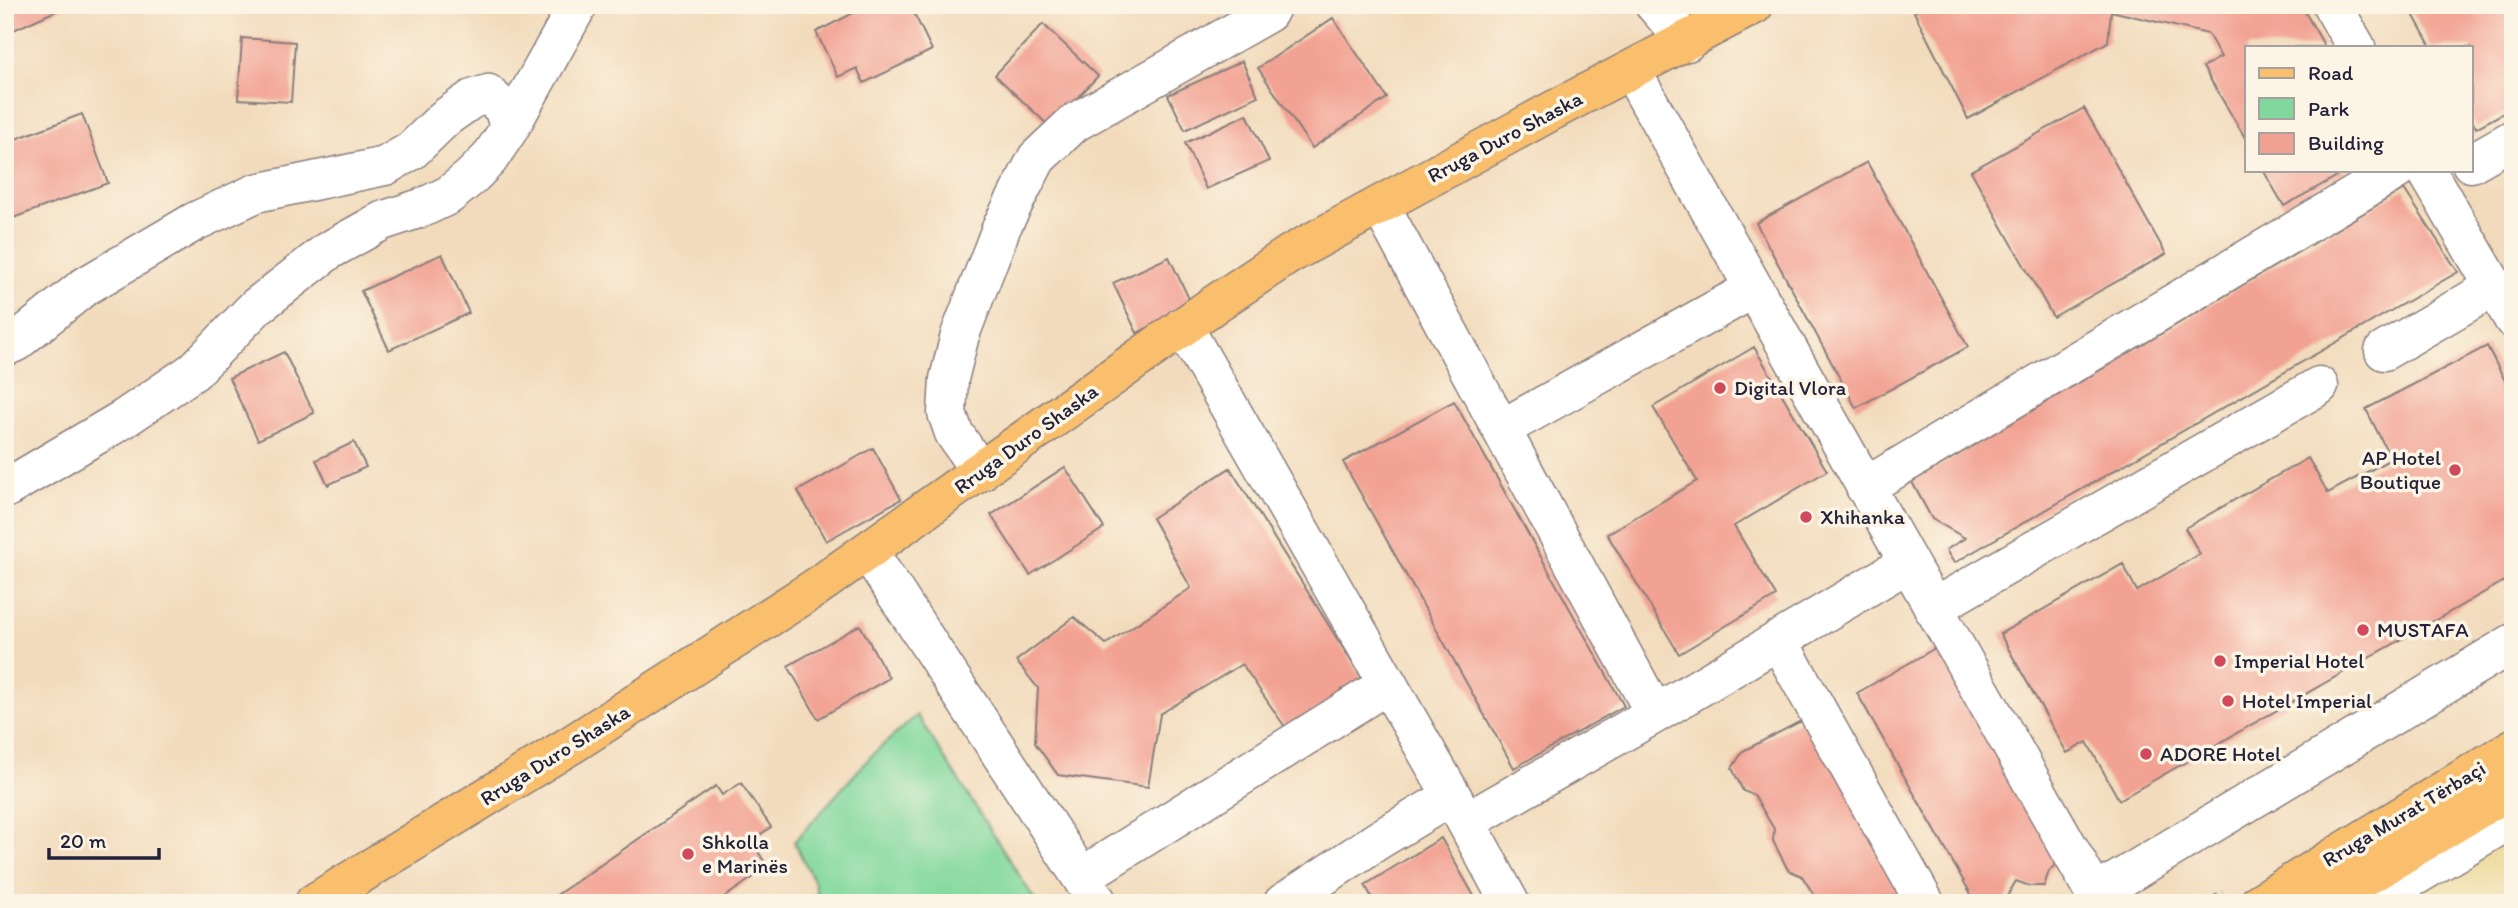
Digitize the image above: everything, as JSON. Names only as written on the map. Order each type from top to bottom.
[{"type":"main road","name":"Rruga Duro Shaska","points":[[314,903],[687,672],[868,551],[1183,326],[1290,254],[1754,5]]},
{"type":"main road","name":"Rruga Murat Tërbaçi","points":[[2259,903],[2513,748]]},
{"type":"main road","name":"Rruga Murat Tërbaçi","points":[[2322,903],[2513,788]]},
{"type":"street","points":[[5,489],[125,418],[194,370],[256,307],[328,251],[382,221],[449,195],[489,159],[509,129],[579,5]]},
{"type":"street","points":[[980,472],[954,433],[947,413],[949,379],[960,335],[1002,226],[1037,158],[1073,124],[1268,13],[1272,5]]},
{"type":"street","points":[[1655,5],[1687,42]]},
{"type":"street","points":[[2332,5],[2355,46]]},
{"type":"street","points":[[1631,70],[2097,898],[2513,643]]},
{"type":"street","points":[[5,347],[16,342],[84,287],[194,222],[256,193],[385,166],[411,151],[445,118],[472,99],[488,94],[504,109],[509,129]]},
{"type":"street","points":[[2472,162],[2513,139]]},
{"type":"street","points":[[1865,487],[2394,172]]},
{"type":"street","points":[[2384,351],[2504,303],[2439,174]]},
{"type":"street","points":[[1380,205],[1655,714]]},
{"type":"street","points":[[1501,429],[1753,289]]},
{"type":"street","points":[[1183,326],[1510,903]]},
{"type":"street","points":[[1933,608],[2319,386]]},
{"type":"street","points":[[868,551],[1089,890],[1388,684]]},
{"type":"street","points":[[1283,903],[1380,839],[1459,809],[1655,714],[1908,564]]},
{"type":"street","points":[[1778,640],[1925,903]]},
{"type":"street","points":[[2370,903],[2513,818]]},
{"type":"green space","points":[[917,715],[1037,903],[819,903],[815,883],[794,842],[873,754]]},
{"type":"sand","points":[[2513,831],[2513,903],[2385,903]]},
{"type":"building","points":[[5,5],[69,5],[7,33]]},
{"type":"building","points":[[869,5],[910,5],[932,50],[864,83],[857,68],[838,77],[816,32]]},
{"type":"building","points":[[1925,5],[2301,5],[2324,46],[2245,46],[2245,138],[2203,67],[2221,57],[2208,34],[2111,11],[2108,42],[1968,119],[1914,12]]},
{"type":"building","points":[[2408,5],[2513,5],[2513,108],[2476,128],[2472,121],[2472,46],[2430,46]]},
{"type":"building","points":[[1333,18],[1387,98],[1312,148],[1258,68]]},
{"type":"building","points":[[1043,24],[1098,76],[1050,127],[995,75]]},
{"type":"building","points":[[242,38],[295,42],[291,102],[238,99]]},
{"type":"building","points":[[1242,61],[1258,96],[1185,130],[1168,95]]},
{"type":"building","points":[[2084,108],[2166,254],[2053,317],[1971,171]]},
{"type":"building","points":[[82,114],[108,183],[5,221],[5,143]]},
{"type":"building","points":[[1247,114],[1269,161],[1206,189],[1185,143]]},
{"type":"building","points":[[1867,162],[1968,347],[1856,408],[1756,223]]},
{"type":"building","points":[[2264,172],[2344,172],[2284,206]]},
{"type":"building","points":[[2404,189],[2458,272],[1954,563],[1946,550],[1965,538],[1932,519],[1912,482]]},
{"type":"building","points":[[442,254],[469,313],[389,350],[361,291]]},
{"type":"building","points":[[1169,257],[1193,307],[1137,333],[1113,283]]},
{"type":"building","points":[[2487,346],[2513,396],[2513,576],[2119,800],[2087,742],[2067,753],[2000,634],[2123,564],[2137,591],[2200,554],[2185,528],[2308,458],[2328,493],[2391,459],[2366,409]]},
{"type":"building","points":[[1754,347],[1827,471],[1734,526],[1776,596],[1679,654],[1607,534],[1697,481],[1653,407]]},
{"type":"building","points":[[284,352],[314,413],[258,440],[229,378]]},
{"type":"building","points":[[1454,401],[1624,706],[1514,768],[1343,462]]},
{"type":"building","points":[[354,442],[366,467],[328,485],[316,460]]},
{"type":"building","points":[[873,448],[901,499],[826,541],[798,491]]},
{"type":"building","points":[[1065,467],[1104,528],[1030,575],[991,515]]},
{"type":"building","points":[[1230,468],[1365,683],[1285,727],[1242,664],[1160,714],[1148,787],[1058,775],[1035,743],[1038,688],[1016,661],[1074,617],[1106,644],[1191,588],[1152,518]]},
{"type":"building","points":[[860,625],[889,678],[818,719],[788,666]]},
{"type":"building","points":[[1937,647],[2058,862],[2049,871],[2044,886],[2030,886],[2016,881],[2003,903],[1976,903],[1857,693]]},
{"type":"building","points":[[1799,722],[1810,722],[1917,903],[1819,903],[1802,876],[1788,870],[1773,841],[1774,829],[1754,795],[1743,791],[1732,768],[1743,751]]},
{"type":"building","name":"Shkolla e Marinës","points":[[741,783],[771,827],[751,841],[768,867],[716,903],[545,903],[716,786],[722,795]]},
{"type":"building","points":[[1441,838],[1478,903],[1375,903],[1365,885]]},
{"type":"place","name":"Digital Vlora","points":[[1720,388]]},
{"type":"place","name":"AP Hotel Boutique","points":[[2455,470]]},
{"type":"place","name":"Xhihanka","points":[[1806,517]]},
{"type":"place","name":"MUSTAFA","points":[[2363,630]]},
{"type":"place","name":"Imperial Hotel","points":[[2220,661]]},
{"type":"place","name":"Hotel Imperial","points":[[2228,701]]},
{"type":"place","name":"ADORE Hotel","points":[[2146,754]]},
{"type":"place","name":"Shkolla e Marinës","points":[[688,854]]}]
